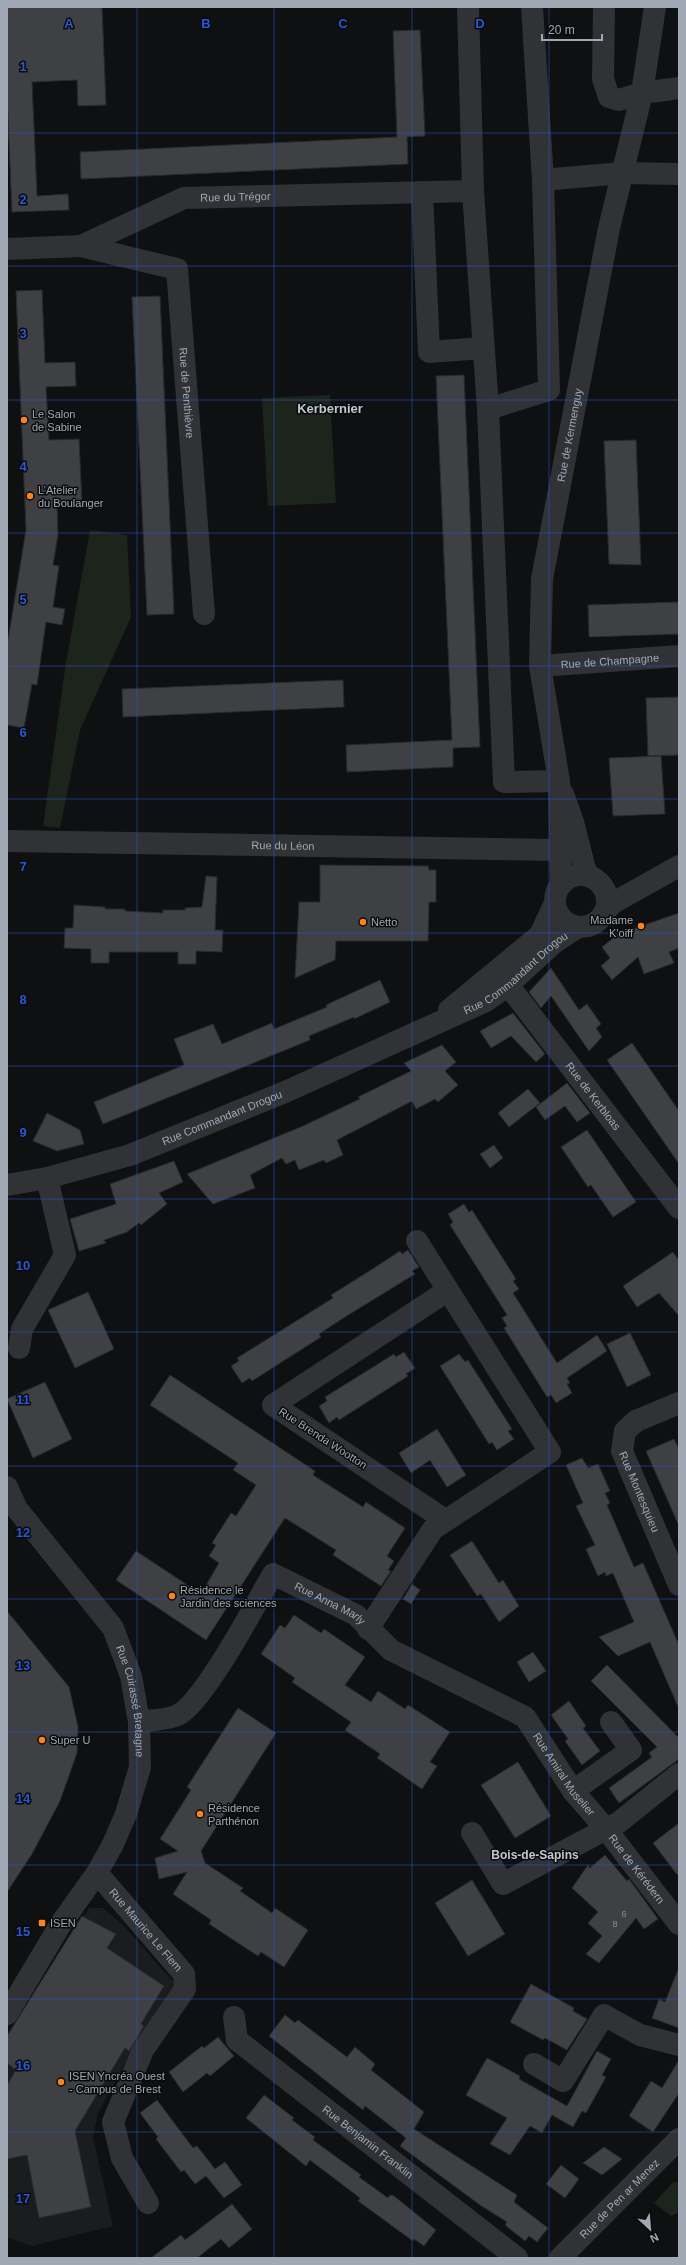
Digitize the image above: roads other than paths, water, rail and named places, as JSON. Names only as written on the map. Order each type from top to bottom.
[{"type":"street","points":[[468,7],[473,191],[488,409],[504,782],[559,781]]},
{"type":"street","points":[[532,7],[543,180],[549,390]]},
{"type":"street","points":[[604,7],[603,79],[609,98],[619,100],[642,93],[679,88]]},
{"type":"street","name":"Rue de Kermenguy","points":[[558,894],[559,781],[540,666],[542,579],[578,382],[609,228],[642,93],[655,7]]},
{"type":"street","points":[[543,180],[622,173],[679,174]]},
{"type":"street","name":"Rue du Trégor","points":[[7,249],[81,246],[184,198],[473,191]]},
{"type":"street","points":[[422,192],[428,352],[483,348]]},
{"type":"street","name":"Rue de Penthièvre","points":[[81,246],[177,269],[204,614]]},
{"type":"street","points":[[488,409],[578,382]]},
{"type":"street","name":"Rue de Champagne","points":[[540,666],[679,656]]},
{"type":"street","name":"Rue de Kermenguy","points":[[559,781],[573,822],[586,869],[596,882]]},
{"type":"street","name":"Rue du Léon","points":[[7,842],[559,850]]},
{"type":"street","points":[[671,870],[613,903],[594,924],[578,927],[562,919],[558,894],[574,876],[596,882],[671,870]]},
{"type":"street","points":[[596,882],[607,898],[605,911]]},
{"type":"street","name":"Rue Commandant Drogou","points":[[429,1026],[540,935],[558,894]]},
{"type":"street","name":"Rue Commandant Drogou","points":[[7,1185],[47,1178],[130,1156],[285,1092],[486,1001],[508,985],[555,942],[578,927]]},
{"type":"street","name":"Rue de Kerbloas","points":[[508,985],[675,1195]]},
{"type":"street","points":[[19,1348],[22,1329],[65,1255],[47,1178]]},
{"type":"street","points":[[368,1629],[433,1528],[550,1452],[447,1291],[417,1241]]},
{"type":"street","name":"Rue Brenda Wootton","points":[[446,1520],[273,1405],[447,1291]]},
{"type":"street","name":"Rue Montesquieu","points":[[679,1403],[636,1421],[625,1431],[622,1451],[679,1584]]},
{"type":"street","name":"Rue Cuirassé Bretagne","points":[[7,1487],[17,1509],[113,1628],[131,1676],[139,1722],[140,1768],[121,1826],[97,1873],[62,1922],[7,2014]]},
{"type":"street","name":"Rue Anna Marly","points":[[139,1722],[178,1715],[192,1704],[220,1663],[274,1574],[356,1616],[391,1650],[525,1717]]},
{"type":"street","name":"Rue Amiral Muselier","points":[[525,1717],[572,1791],[606,1829]]},
{"type":"street","points":[[572,1791],[631,1750],[612,1722]]},
{"type":"street","name":"Rue de Kérédern","points":[[679,1774],[618,1823],[606,1829],[679,1924]]},
{"type":"street","points":[[472,1833],[503,1884],[606,1829]]},
{"type":"street","name":"Rue Maurice Le Flem","points":[[97,1873],[184,1974],[185,1989],[143,2050],[113,2122],[122,2158],[148,2203]]},
{"type":"street","points":[[534,2064],[563,2081],[604,2015],[640,2035],[679,2045]]},
{"type":"street","name":"Rue Benjamin Franklin","points":[[234,2017],[237,2040],[517,2258]]},
{"type":"street","name":"Rue de Pen ar Menez","points":[[560,2258],[679,2138]]},
{"type":"place","name":"Le Salon de Sabine","points":[[24,420]]},
{"type":"place","name":"L’Atelier du Boulanger","points":[[30,496]]},
{"type":"place","name":"Netto","points":[[363,922]]},
{"type":"place","name":"Madame K'oiff","points":[[641,926]]},
{"type":"place","name":"Résidence le Jardin des sciences","points":[[172,1596]]},
{"type":"place","name":"Super U","points":[[42,1740]]},
{"type":"place","name":"Résidence Parthénon","points":[[200,1814]]},
{"type":"place","name":"ISEN","points":[[42,1923]]},
{"type":"place","name":"ISEN Yncréa Ouest - Campus de Brest","points":[[61,2082]]},
{"type":"district","name":"Kerbernier","points":[[330,408]]},
{"type":"district","name":"Bois-de-Sapins","points":[[535,1855]]}]
